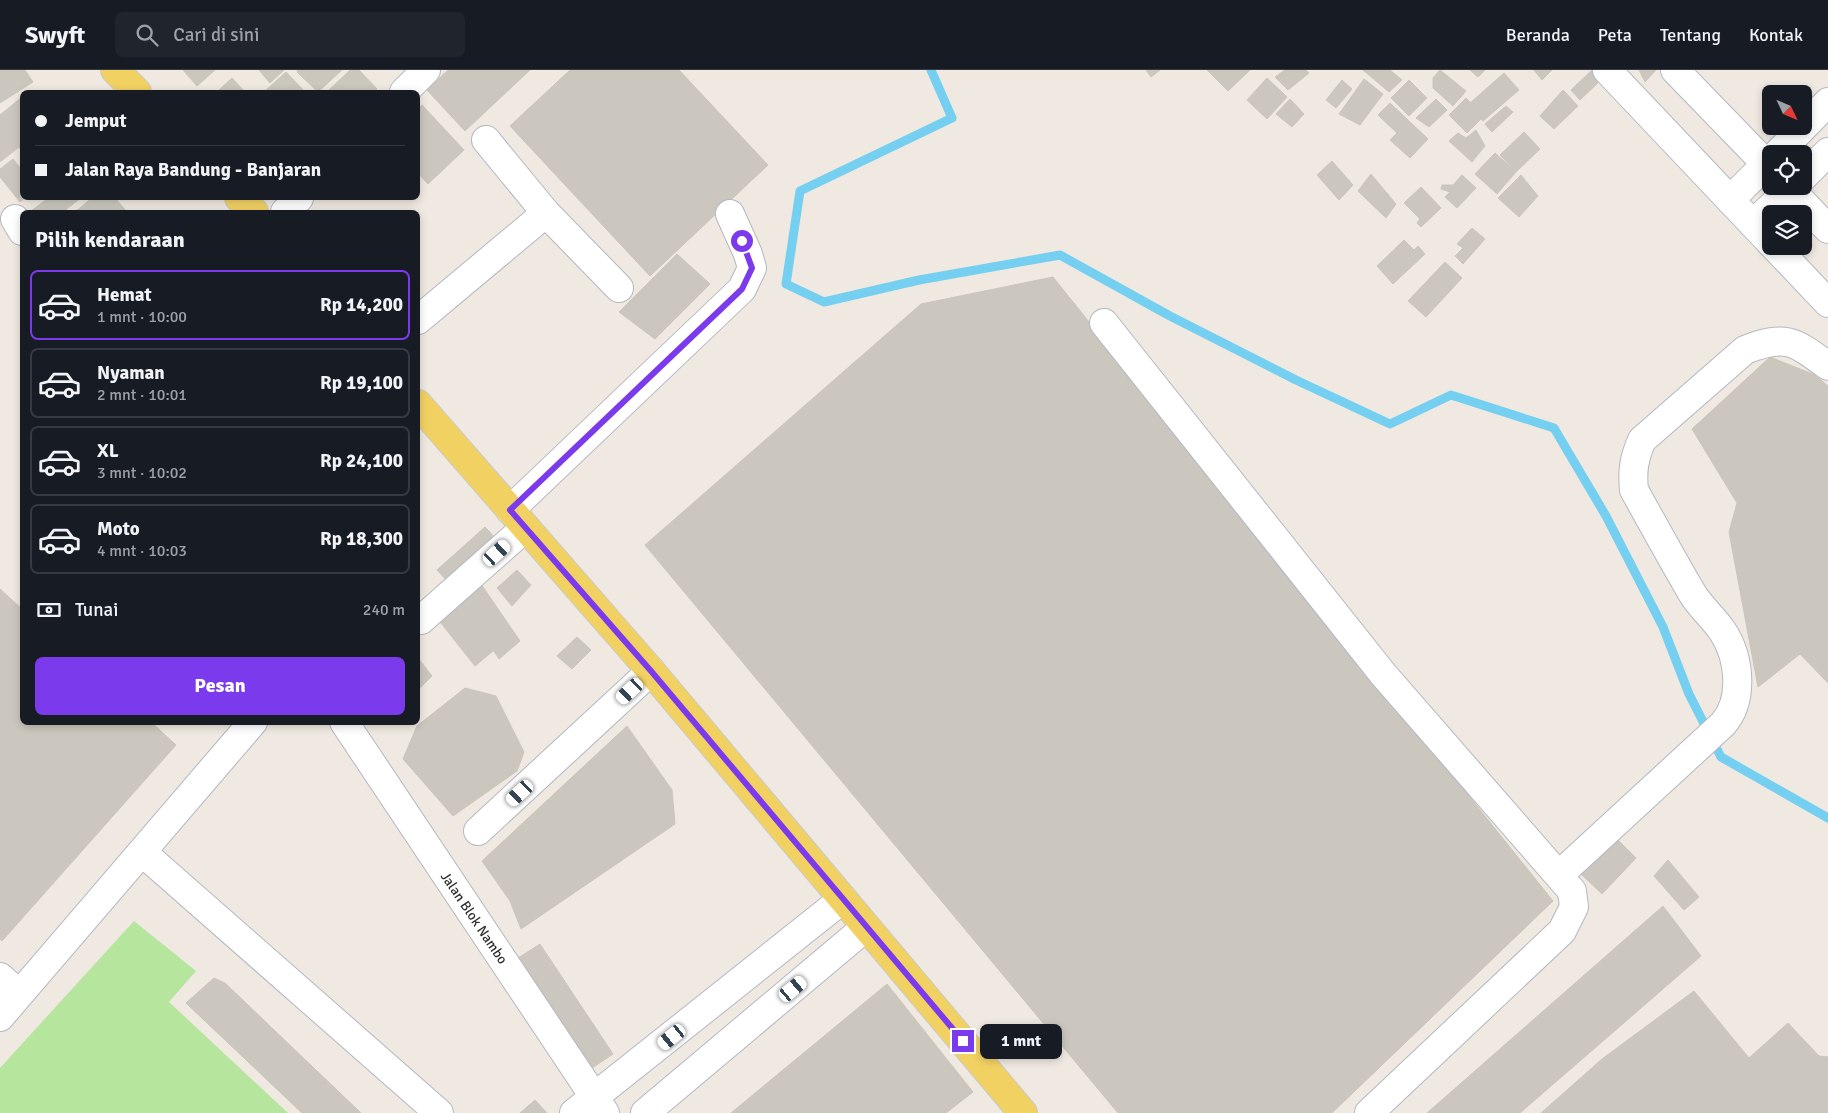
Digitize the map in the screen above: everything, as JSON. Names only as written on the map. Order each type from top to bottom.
[{"type":"main road","points":[[115,70],[135,90]]},
{"type":"main road","points":[[242,200],[252,210]]},
{"type":"main road","points":[[420,406],[651,671],[1023,1113]]},
{"type":"street","points":[[406,90],[426,70]]},
{"type":"street","points":[[1606,70],[1762,234]]},
{"type":"street","points":[[1675,70],[1762,153]]},
{"type":"street","points":[[1787,145],[1828,102]]},
{"type":"street","points":[[486,140],[546,214],[619,288]]},
{"type":"street","points":[[1812,167],[1828,152]]},
{"type":"street","points":[[1730,200],[1762,170]]},
{"type":"street","points":[[1802,195],[1828,229]]},
{"type":"street","points":[[286,210],[298,200]]},
{"type":"street","points":[[420,318],[546,214]]},
{"type":"street","points":[[421,620],[742,289],[752,268],[748,254],[730,214]]},
{"type":"street","points":[[1783,255],[1828,303]]},
{"type":"street","points":[[1104,323],[1383,674],[1572,892],[1574,906],[1562,931],[1368,1113]]},
{"type":"street","points":[[1559,875],[1723,724],[1735,706],[1736,663],[1731,646],[1712,616],[1694,596],[1634,490],[1632,471],[1642,440],[1745,350],[1764,343],[1786,340],[1806,349],[1828,366]]},
{"type":"street","points":[[478,831],[651,671]]},
{"type":"street","points":[[0,1016],[10,986],[142,852],[250,725]]},
{"type":"street","name":"Jalan Blok Nambo","points":[[346,725],[591,1108]]},
{"type":"street","points":[[142,852],[440,1113]]},
{"type":"street","points":[[591,1108],[843,900]]},
{"type":"street","points":[[645,1113],[866,927]]},
{"type":"green space","points":[[134,921],[196,971],[169,1002],[288,1113],[0,1113],[0,1068]]},
{"type":"building","points":[[0,70],[25,70],[33,82],[0,103]]},
{"type":"building","points":[[183,70],[215,70],[197,86]]},
{"type":"building","points":[[259,70],[284,70],[270,83]]},
{"type":"building","points":[[298,70],[342,70],[320,90],[316,90],[297,72]]},
{"type":"building","points":[[350,70],[359,70],[377,89],[376,90],[329,90]]},
{"type":"building","points":[[448,70],[530,70],[465,131],[427,90]]},
{"type":"building","points":[[570,70],[679,70],[768,165],[650,276],[510,126]]},
{"type":"building","points":[[1146,70],[1160,70],[1151,77]]},
{"type":"building","points":[[1207,70],[1250,70],[1228,91]]},
{"type":"building","points":[[1285,70],[1306,70],[1309,73],[1288,90],[1275,77]]},
{"type":"building","points":[[1363,70],[1390,70],[1402,80],[1389,92]]},
{"type":"building","points":[[1440,70],[1466,91],[1453,106],[1433,88],[1433,78]]},
{"type":"building","points":[[1470,70],[1485,70],[1478,77]]},
{"type":"building","points":[[1534,70],[1552,70],[1542,80]]},
{"type":"building","points":[[1592,70],[1602,79],[1580,100],[1571,90]]},
{"type":"building","points":[[1639,70],[1656,70],[1645,82]]},
{"type":"building","points":[[286,72],[303,90],[266,90]]},
{"type":"building","points":[[1504,73],[1519,90],[1483,121],[1469,104]]},
{"type":"building","points":[[232,78],[243,90],[219,90]]},
{"type":"building","points":[[1267,78],[1287,97],[1267,119],[1247,100]]},
{"type":"building","points":[[1364,79],[1383,94],[1360,125],[1339,114]]},
{"type":"building","points":[[1342,80],[1352,89],[1336,108],[1326,100]]},
{"type":"building","points":[[1409,80],[1427,98],[1409,116],[1391,98]]},
{"type":"building","points":[[1563,90],[1578,106],[1554,129],[1540,116]]},
{"type":"building","points":[[1466,98],[1484,116],[1467,133],[1449,115]]},
{"type":"building","points":[[20,99],[20,149],[19,147],[0,162],[0,115]]},
{"type":"building","points":[[1290,99],[1304,114],[1292,127],[1276,114]]},
{"type":"building","points":[[1436,99],[1447,110],[1429,127],[1416,118]]},
{"type":"building","points":[[1390,103],[1428,139],[1410,158],[1390,140],[1397,133],[1378,115]]},
{"type":"building","points":[[422,105],[464,150],[428,184],[420,175],[420,107]]},
{"type":"building","points":[[1506,106],[1513,112],[1492,132],[1485,124]]},
{"type":"building","points":[[1476,130],[1485,146],[1472,162],[1449,141],[1458,133],[1466,138]]},
{"type":"building","points":[[1524,132],[1540,149],[1516,172],[1500,155]]},
{"type":"building","points":[[1495,153],[1516,172],[1497,194],[1475,174]]},
{"type":"building","points":[[13,159],[20,168],[20,200],[22,200],[20,202],[0,177],[0,169]]},
{"type":"building","points":[[1332,161],[1353,185],[1339,200],[1317,175]]},
{"type":"building","points":[[1371,174],[1396,204],[1386,218],[1358,191]]},
{"type":"building","points":[[1462,175],[1476,188],[1457,208],[1445,197],[1450,192],[1441,189],[1442,185],[1453,185]]},
{"type":"building","points":[[1521,175],[1538,196],[1519,217],[1498,198]]},
{"type":"building","points":[[1421,187],[1441,208],[1421,227],[1417,223],[1420,219],[1404,203]]},
{"type":"building","points":[[45,200],[78,200],[66,210],[33,210]]},
{"type":"building","points":[[90,200],[117,200],[125,210],[77,210]]},
{"type":"building","points":[[1472,228],[1485,239],[1463,264],[1455,256],[1463,248],[1457,244]]},
{"type":"building","points":[[1404,240],[1414,250],[1418,246],[1425,254],[1393,284],[1377,266]]},
{"type":"building","points":[[677,254],[710,284],[655,339],[619,312]]},
{"type":"building","points":[[1445,262],[1462,278],[1426,317],[1408,301]]},
{"type":"building","points":[[1053,277],[1553,901],[1332,1113],[1118,1113],[645,545],[921,304]]},
{"type":"building","points":[[1770,357],[1815,375],[1828,386],[1828,683],[1800,654],[1758,687],[1729,532],[1737,503],[1692,429]]},
{"type":"building","points":[[485,527],[498,541],[450,584],[437,570]]},
{"type":"building","points":[[517,570],[531,585],[512,606],[497,588]]},
{"type":"building","points":[[481,584],[520,641],[499,659],[460,598]]},
{"type":"building","points":[[0,589],[20,607],[20,725],[154,725],[176,745],[2,941],[0,939]]},
{"type":"building","points":[[460,598],[493,651],[475,666],[437,618]]},
{"type":"building","points":[[577,637],[591,650],[572,669],[557,656]]},
{"type":"building","points":[[420,661],[432,676],[420,688]]},
{"type":"building","points":[[465,688],[496,696],[524,752],[517,771],[453,816],[403,759],[417,726]]},
{"type":"building","points":[[627,726],[672,790],[675,824],[521,929],[510,901],[482,861]]},
{"type":"building","points":[[1614,836],[1636,858],[1602,894],[1580,873]]},
{"type":"building","points":[[1668,860],[1699,897],[1684,910],[1654,876]]},
{"type":"building","points":[[1663,906],[1701,956],[1520,1113],[1427,1113]]},
{"type":"building","points":[[540,944],[613,1054],[589,1070],[515,960]]},
{"type":"building","points":[[214,978],[225,983],[361,1113],[302,1113],[186,1003]]},
{"type":"building","points":[[887,984],[973,1092],[946,1113],[731,1113]]},
{"type":"building","points":[[1694,991],[1749,1058],[1788,1023],[1819,1056],[1828,1057],[1828,1113],[1541,1113],[1602,1059]]},
{"type":"building","points":[[535,1100],[547,1113],[520,1113]]},
{"type":"waterway","points":[[931,70],[952,118],[800,191],[786,284],[824,302],[919,280],[1060,255],[1170,316],[1296,380],[1390,424],[1451,395],[1554,428],[1606,516],[1663,627],[1689,694],[1721,757],[1828,818]]},
{"type":"route","points":[[742,241],[752,268],[742,289],[510,510],[651,671],[963,1041]]}]
